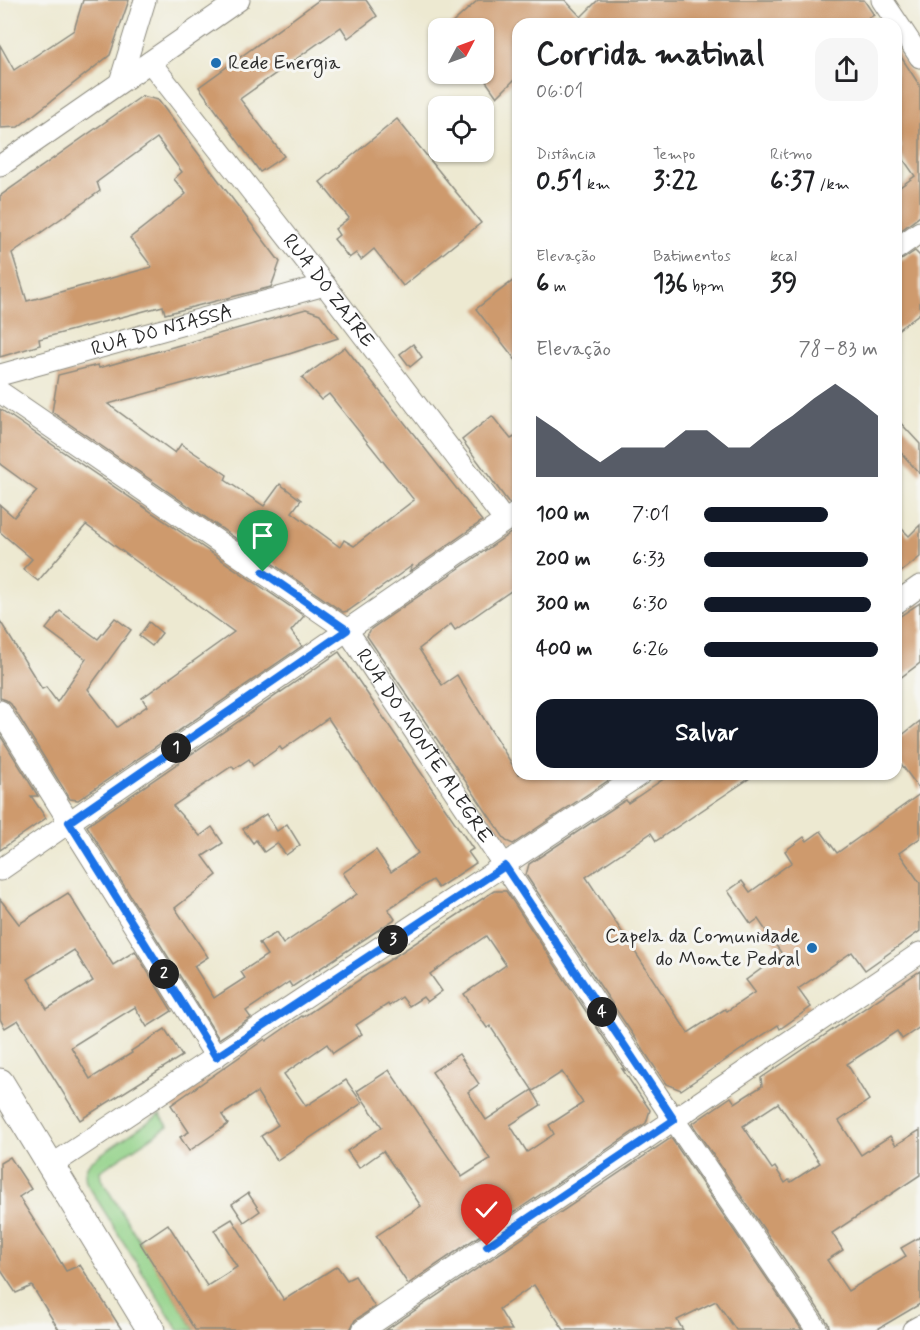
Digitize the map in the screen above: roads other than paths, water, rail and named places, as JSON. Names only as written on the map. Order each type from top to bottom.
[{"type":"main road","points":[[0,1082],[151,1330]]},
{"type":"street","points":[[120,82],[144,0]]},
{"type":"street","points":[[0,165],[239,0]]},
{"type":"street","points":[[882,0],[894,18]]},
{"type":"street","points":[[902,30],[920,57]]},
{"type":"street","name":"RUA DO ZAIRE","points":[[150,62],[511,517]]},
{"type":"street","points":[[902,245],[920,232]]},
{"type":"street","name":"RUA DO NIASSA","points":[[0,375],[325,285]]},
{"type":"street","name":"RUA DO MONTE ALEGRE","points":[[0,392],[347,630],[817,1330]]},
{"type":"street","points":[[0,870],[511,517]]},
{"type":"street","points":[[902,599],[920,586]]},
{"type":"street","points":[[0,711],[216,1057]]},
{"type":"street","points":[[52,1165],[632,780]]},
{"type":"street","points":[[363,1330],[920,953]]},
{"type":"street","points":[[913,1330],[920,1326]]},
{"type":"place","name":"Rede Energia","points":[[216,63]]},
{"type":"place","name":"Capela da Comunidade do Monte Pedral","points":[[812,948]]}]
